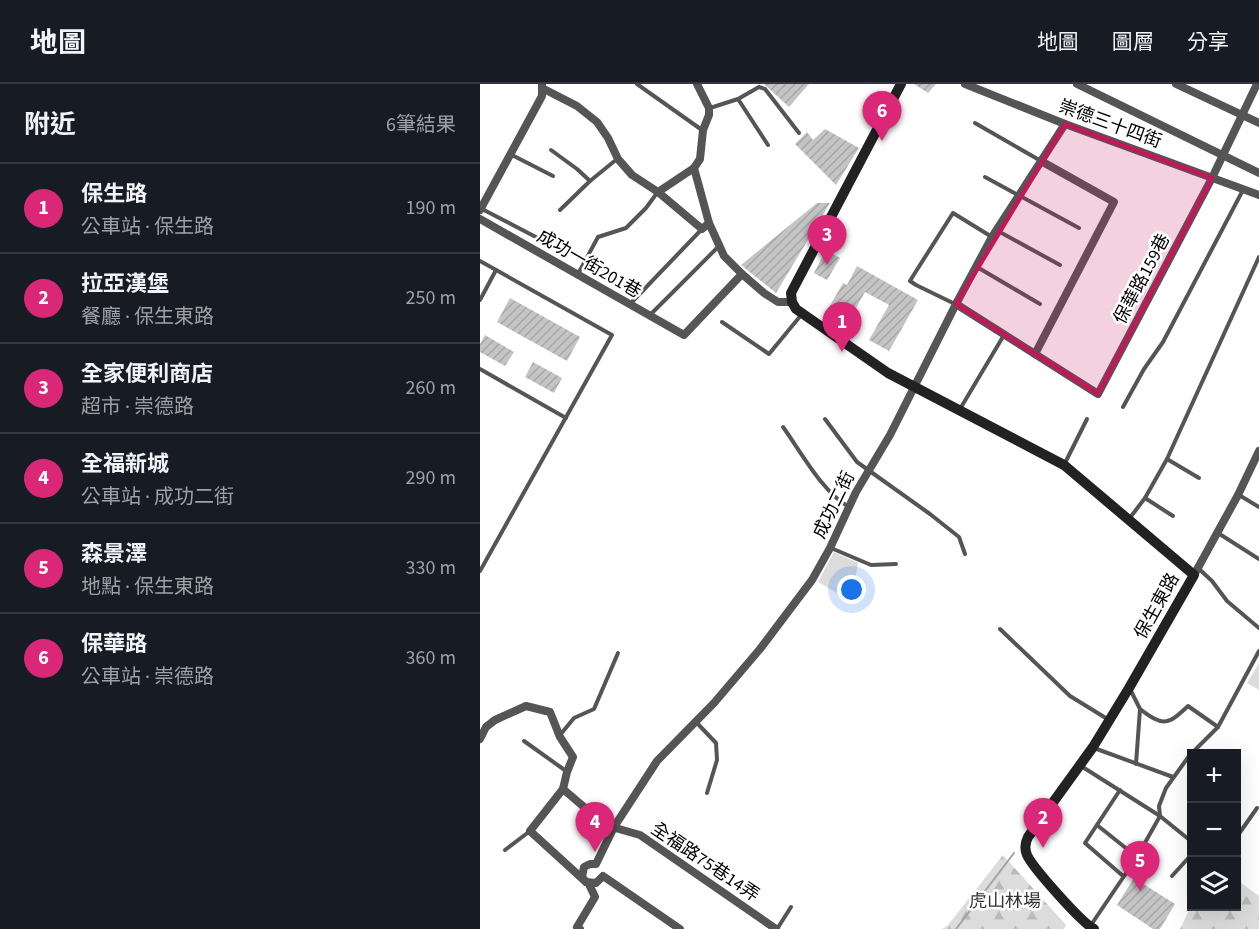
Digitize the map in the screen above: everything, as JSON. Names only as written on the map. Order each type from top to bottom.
[{"type":"street","points":[[658,192],[694,168],[700,159],[703,130],[709,115],[709,108],[697,84]]},
{"type":"street","points":[[480,210],[542,96],[542,86],[577,106],[597,122],[618,159],[632,175],[706,226],[720,245],[724,256],[742,274],[778,302],[792,303],[791,293],[901,84]]},
{"type":"street","name":"崇德三十四街","points":[[964,84],[1065,124],[1259,195]]},
{"type":"street","points":[[1077,84],[1259,173]]},
{"type":"street","points":[[1176,84],[1259,123]]},
{"type":"street","name":"保華路159巷","points":[[1035,354],[1098,394],[1212,178],[1257,84]]},
{"type":"street","name":"成功二街","points":[[596,864],[614,827],[657,760],[722,694],[812,580],[868,471],[890,435],[956,304],[995,234],[1065,124]]},
{"type":"street","points":[[956,304],[1035,354],[1114,202],[1041,161]]},
{"type":"street","points":[[694,168],[706,226]]},
{"type":"street","name":"成功一街201巷","points":[[480,219],[684,335],[742,274]]},
{"type":"street","name":"保生東路","points":[[792,303],[803,314],[888,373],[1064,465],[1129,520],[1195,571],[1130,688],[1081,766],[1025,844],[1026,854],[1031,862],[1092,928]]},
{"type":"street","points":[[1195,571],[1238,495],[1259,452]]},
{"type":"street","points":[[480,739],[486,727],[495,720],[526,706],[550,712],[560,736],[573,757],[563,789],[530,831],[588,883],[596,883],[603,876]]},
{"type":"street","name":"全福路75巷14弄","points":[[563,789],[605,825],[640,835],[776,929]]},
{"type":"street","points":[[580,929],[577,927],[595,897],[582,873],[587,865],[596,864],[602,869],[603,876],[680,929]]},
{"type":"lane","points":[[637,84],[703,130]]},
{"type":"lane","points":[[709,108],[738,99],[759,87],[765,89],[799,133]]},
{"type":"lane","points":[[738,99],[768,145]]},
{"type":"lane","points":[[975,123],[1041,161]]},
{"type":"lane","points":[[551,150],[577,169],[590,182]]},
{"type":"lane","points":[[509,153],[553,176]]},
{"type":"lane","points":[[560,210],[618,159]]},
{"type":"lane","points":[[985,177],[1078,228]]},
{"type":"lane","points":[[1124,407],[1144,369],[1162,342],[1243,189]]},
{"type":"lane","points":[[578,274],[598,237],[626,228],[658,192]]},
{"type":"lane","points":[[480,210],[555,247]]},
{"type":"lane","points":[[956,304],[910,281],[952,213],[1059,264]]},
{"type":"lane","points":[[630,304],[706,226]]},
{"type":"lane","points":[[649,315],[720,245]]},
{"type":"lane","points":[[1129,520],[1145,498],[1167,459],[1259,257]]},
{"type":"lane","points":[[480,261],[612,335],[480,571]]},
{"type":"lane","points":[[977,267],[1040,304]]},
{"type":"lane","points":[[480,300],[496,270]]},
{"type":"lane","points":[[722,322],[769,354],[803,314]]},
{"type":"lane","points":[[960,410],[1004,335]]},
{"type":"lane","points":[[480,369],[566,418]]},
{"type":"lane","points":[[825,419],[857,462],[959,537],[965,554]]},
{"type":"lane","points":[[1064,465],[1088,419]]},
{"type":"lane","points":[[783,427],[827,488],[840,502],[849,507]]},
{"type":"lane","points":[[1167,459],[1199,478]]},
{"type":"lane","points":[[1238,495],[1259,507]]},
{"type":"lane","points":[[1145,498],[1173,516]]},
{"type":"lane","points":[[1217,533],[1259,559]]},
{"type":"lane","points":[[830,548],[871,566],[896,564]]},
{"type":"lane","points":[[1195,571],[1212,581],[1227,601],[1259,628]]},
{"type":"lane","points":[[1000,629],[1070,696],[1110,720]]},
{"type":"lane","points":[[1092,928],[1160,816],[1159,806],[1173,777],[1189,756],[1218,727],[1259,651]]},
{"type":"lane","points":[[560,736],[574,718],[594,709],[618,653]]},
{"type":"lane","points":[[1130,688],[1140,709],[1136,764]]},
{"type":"lane","points":[[1140,709],[1162,723],[1169,722],[1188,706],[1218,727]]},
{"type":"lane","points":[[695,722],[716,743],[717,760],[707,793]]},
{"type":"lane","points":[[524,741],[567,772]]},
{"type":"lane","points":[[1093,747],[1173,777]]},
{"type":"lane","points":[[1081,766],[1160,816],[1187,839]]},
{"type":"lane","points":[[1120,790],[1085,843],[1124,876]]},
{"type":"lane","points":[[1241,831],[1257,808]]},
{"type":"lane","points":[[1097,825],[1137,857]]},
{"type":"lane","points":[[505,850],[530,831]]},
{"type":"lane","points":[[1172,876],[1188,857]]},
{"type":"lane","points":[[776,929],[791,907]]},
{"type":"highlighted area","points":[[1065,124],[1212,178],[1098,394],[956,304]]},
{"type":"green space","points":[[834,552],[858,563],[851,601],[818,582]]},
{"type":"green space","points":[[1259,663],[1259,690],[1247,683]]},
{"type":"green space","name":"虎山林場","points":[[1003,855],[1066,925],[1064,929],[942,929],[948,925]]},
{"type":"green space","points":[[1241,883],[1259,896],[1259,929],[1180,929],[1189,911],[1241,911]]},
{"type":"building","points":[[764,84],[809,84],[789,107]]},
{"type":"building","points":[[914,84],[936,84],[928,93]]},
{"type":"building","points":[[825,129],[859,148],[836,185],[795,144],[807,132],[813,140]]},
{"type":"building","points":[[817,203],[830,203],[776,293],[741,265]]},
{"type":"building","points":[[826,250],[840,258],[827,280],[814,273]]},
{"type":"building","points":[[857,266],[918,300],[889,351],[869,340],[889,305],[865,292],[848,322],[827,311],[843,283],[847,285]]},
{"type":"building","points":[[510,298],[580,337],[567,361],[497,322]]},
{"type":"building","points":[[485,335],[514,352],[505,366],[480,352],[480,344]]},
{"type":"building","points":[[533,362],[562,378],[554,393],[525,377]]},
{"type":"building","points":[[1134,878],[1175,904],[1160,929],[1153,929],[1117,905]]},
{"type":"waterway","points":[[956,929],[1014,853]]},
{"type":"place","name":"保華路","points":[[882,141]]},
{"type":"place","name":"全家便利商店","points":[[827,265]]},
{"type":"place","name":"保生路","points":[[842,352]]},
{"type":"place","name":"拉亞漢堡","points":[[1043,848]]},
{"type":"place","name":"全福新城","points":[[595,852]]},
{"type":"place","name":"森景澤","points":[[1140,891]]}]
